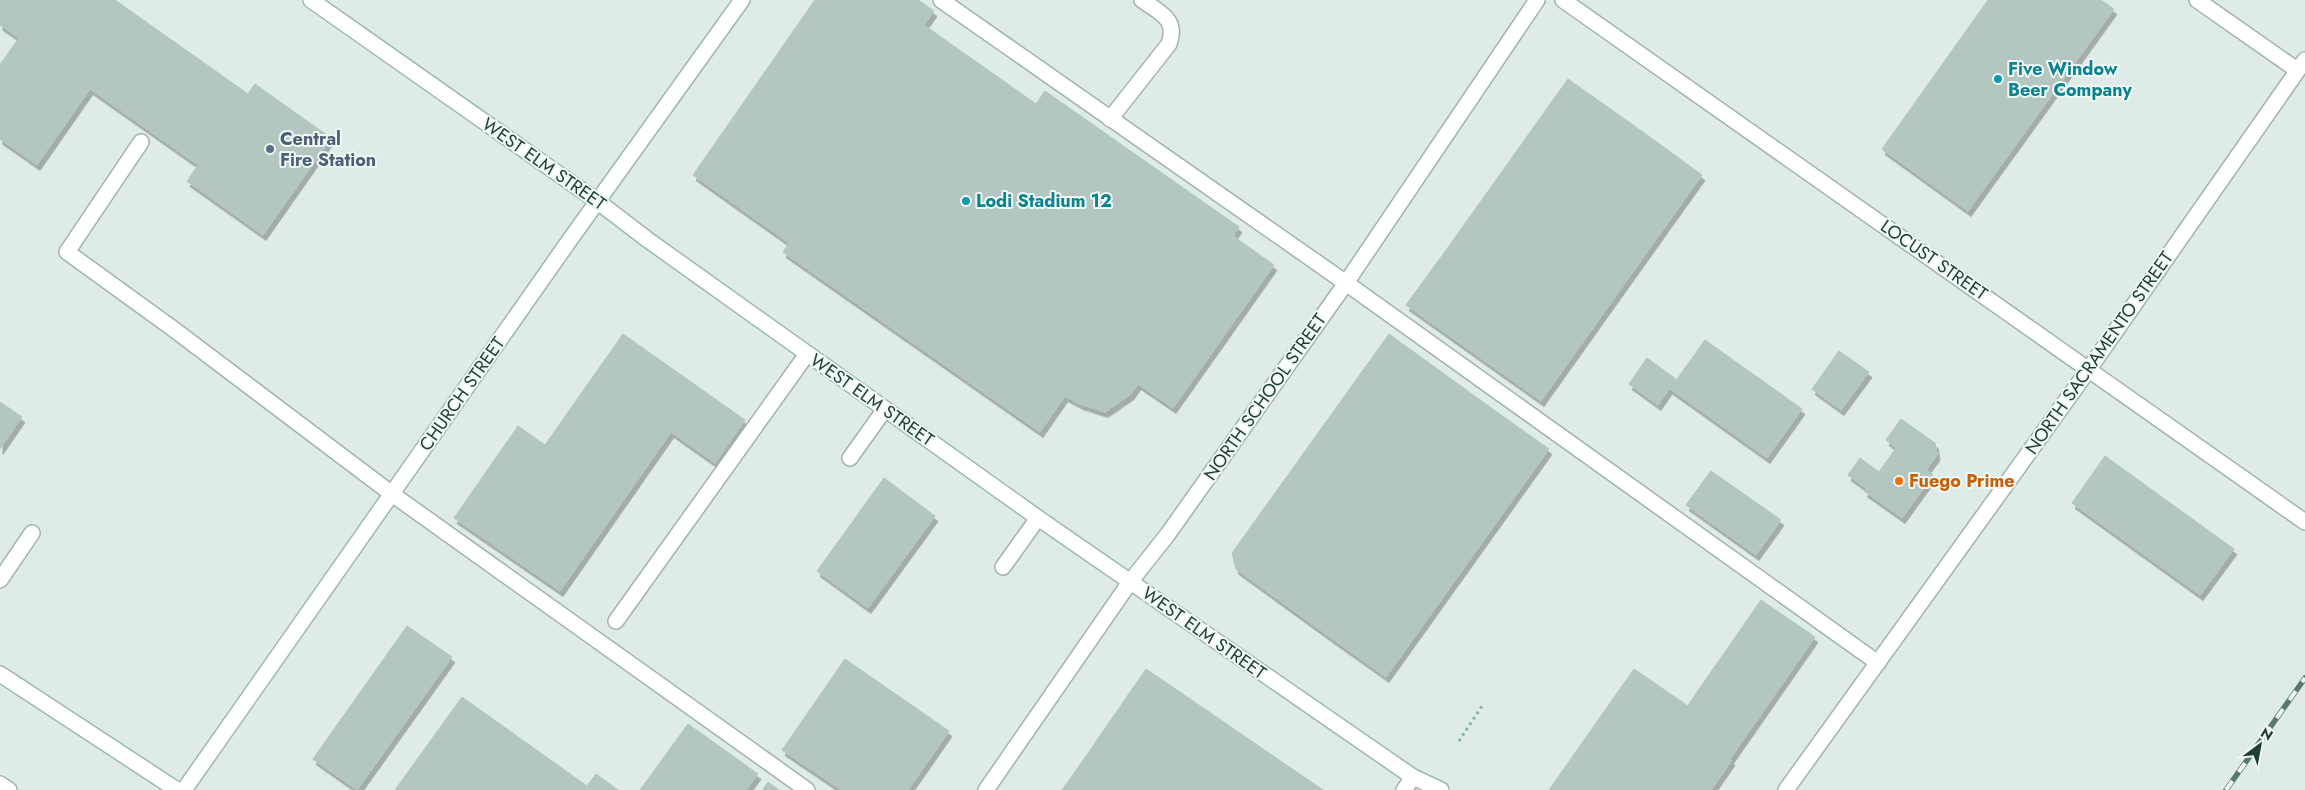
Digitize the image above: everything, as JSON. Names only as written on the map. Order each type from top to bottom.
[{"type":"street","name":"WEST ELM STREET","points":[[311,0],[598,202],[807,354],[1038,518],[1413,777],[1441,790]]},
{"type":"street","name":"CHURCH STREET","points":[[184,790],[742,0]]},
{"type":"street","points":[[1110,119],[1169,44],[1173,33],[1168,19],[1142,0]]},
{"type":"street","name":"NORTH SCHOOL STREET","points":[[986,790],[1130,582],[1168,534],[1346,283],[1537,0]]},
{"type":"street","name":"LOCUST STREET","points":[[1563,0],[2305,522]]},
{"type":"street","points":[[2197,0],[2301,65]]},
{"type":"street","points":[[946,2],[1346,283],[1878,663]]},
{"type":"street","name":"NORTH SACRAMENTO STREET","points":[[1786,790],[2089,369],[2301,65]]},
{"type":"street","points":[[141,142],[67,252],[172,328],[392,494],[807,790]]},
{"type":"street","points":[[616,621],[807,354]]},
{"type":"street","points":[[850,458],[885,409]]},
{"type":"street","points":[[1003,567],[1038,518]]},
{"type":"street","points":[[0,580],[32,533]]},
{"type":"street","points":[[0,674],[178,790]]},
{"type":"street","points":[[1404,790],[1413,777]]},
{"type":"street","points":[[0,784],[9,790]]},
{"type":"path","points":[[1459,741],[1484,703]]},
{"type":"building","points":[[0,0],[115,0],[248,94],[255,84],[331,138],[263,235],[187,181],[198,165],[90,89],[37,165],[0,139],[0,65],[19,38],[0,25]]},
{"type":"building","name":"Lodi Stadium 12","points":[[815,0],[918,0],[934,11],[924,25],[1036,104],[1045,91],[1239,227],[1233,236],[1274,265],[1173,408],[1138,384],[1131,394],[1105,412],[1080,404],[1065,396],[1040,432],[783,252],[789,243],[693,175]]},
{"type":"building","name":"Five Window Beer Company","points":[[1988,0],[2101,0],[2114,9],[1968,211],[1882,149]]},
{"type":"building","points":[[1568,79],[1650,137],[1525,311],[1444,253]]},
{"type":"building","points":[[1650,137],[1702,175],[1578,349],[1525,311]]},
{"type":"building","points":[[1444,253],[1578,349],[1541,401],[1406,305]]},
{"type":"building","points":[[623,334],[745,420],[715,463],[671,432],[560,591],[454,518],[518,426],[545,445]]},
{"type":"building","points":[[1389,334],[1494,410],[1409,529],[1303,454]]},
{"type":"building","points":[[1705,340],[1802,409],[1767,458],[1670,389]]},
{"type":"building","points":[[1839,351],[1869,372],[1841,410],[1812,389]]},
{"type":"building","points":[[1647,358],[1676,379],[1658,405],[1629,384]]},
{"type":"building","points":[[0,402],[22,417],[0,449]]},
{"type":"building","points":[[1494,410],[1549,449],[1386,677],[1331,638]]},
{"type":"building","points":[[1901,419],[1935,443],[1937,455],[1926,470],[1886,440]]},
{"type":"building","points":[[1896,448],[1933,475],[1902,518],[1864,491],[1867,489],[1848,475],[1860,458],[1879,472]]},
{"type":"building","points":[[1303,454],[1409,529],[1331,638],[1236,569],[1232,553]]},
{"type":"building","points":[[2105,456],[2234,549],[2200,595],[2072,503]]},
{"type":"building","points":[[1711,471],[1781,520],[1756,555],[1686,505]]},
{"type":"building","points":[[884,478],[935,516],[868,608],[817,571]]},
{"type":"building","points":[[1761,600],[1815,637],[1730,759],[1677,721]]},
{"type":"building","points":[[407,626],[452,657],[357,790],[313,759]]},
{"type":"building","points":[[845,659],[949,731],[931,757],[827,685]]},
{"type":"building","points":[[1146,669],[1215,716],[1164,790],[1129,790],[1084,759]]},
{"type":"building","points":[[1634,669],[1688,706],[1629,790],[1549,790]]},
{"type":"building","points":[[827,685],[931,757],[908,790],[841,790],[782,750]]},
{"type":"building","points":[[462,697],[587,786],[596,774],[618,790],[395,790]]},
{"type":"building","points":[[1215,716],[1282,762],[1263,790],[1164,790]]},
{"type":"building","points":[[1677,721],[1732,760],[1711,790],[1629,790]]},
{"type":"building","points":[[688,724],[758,774],[746,790],[640,790]]},
{"type":"building","points":[[1084,759],[1129,790],[1077,790],[1067,783]]},
{"type":"building","points":[[1282,762],[1323,790],[1263,790]]},
{"type":"building","points":[[768,782],[779,790],[763,790]]},
{"type":"building","points":[[1067,783],[1077,790],[1062,790]]},
{"type":"railway","points":[[2226,790],[2305,678]]},
{"type":"place","name":"Five Window Beer Company","points":[[1998,79]]},
{"type":"place","name":"Central Fire Station","points":[[270,149]]},
{"type":"place","name":"Lodi Stadium 12","points":[[966,201]]},
{"type":"place","name":"Fuego Prime","points":[[1899,481]]}]
